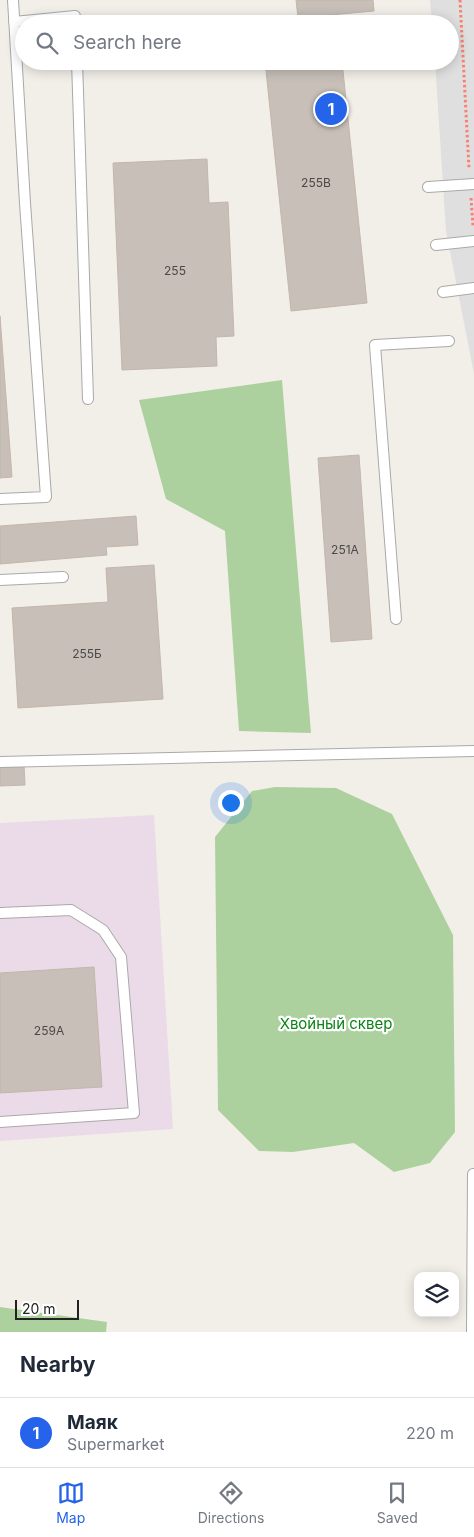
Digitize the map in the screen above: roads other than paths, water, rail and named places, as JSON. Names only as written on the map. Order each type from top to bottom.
[{"type":"lane","points":[[13,0],[15,37]]},
{"type":"lane","points":[[0,499],[46,497],[17,70]]},
{"type":"lane","points":[[77,70],[88,399]]},
{"type":"lane","points":[[428,187],[472,185]]},
{"type":"lane","points":[[436,245],[474,241]]},
{"type":"lane","points":[[442,292],[474,288]]},
{"type":"lane","points":[[396,618],[375,345],[449,341]]},
{"type":"lane","points":[[0,580],[63,577]]},
{"type":"lane","points":[[0,762],[474,751]]},
{"type":"lane","points":[[0,913],[71,910],[103,930],[121,957],[134,1113],[0,1122]]},
{"type":"lane","points":[[472,1332],[474,1255],[473,1174]]},
{"type":"place","name":"Маяк","points":[[331,109]]},
{"type":"park label","name":"Хвойный сквер","points":[[336,1023]]}]
